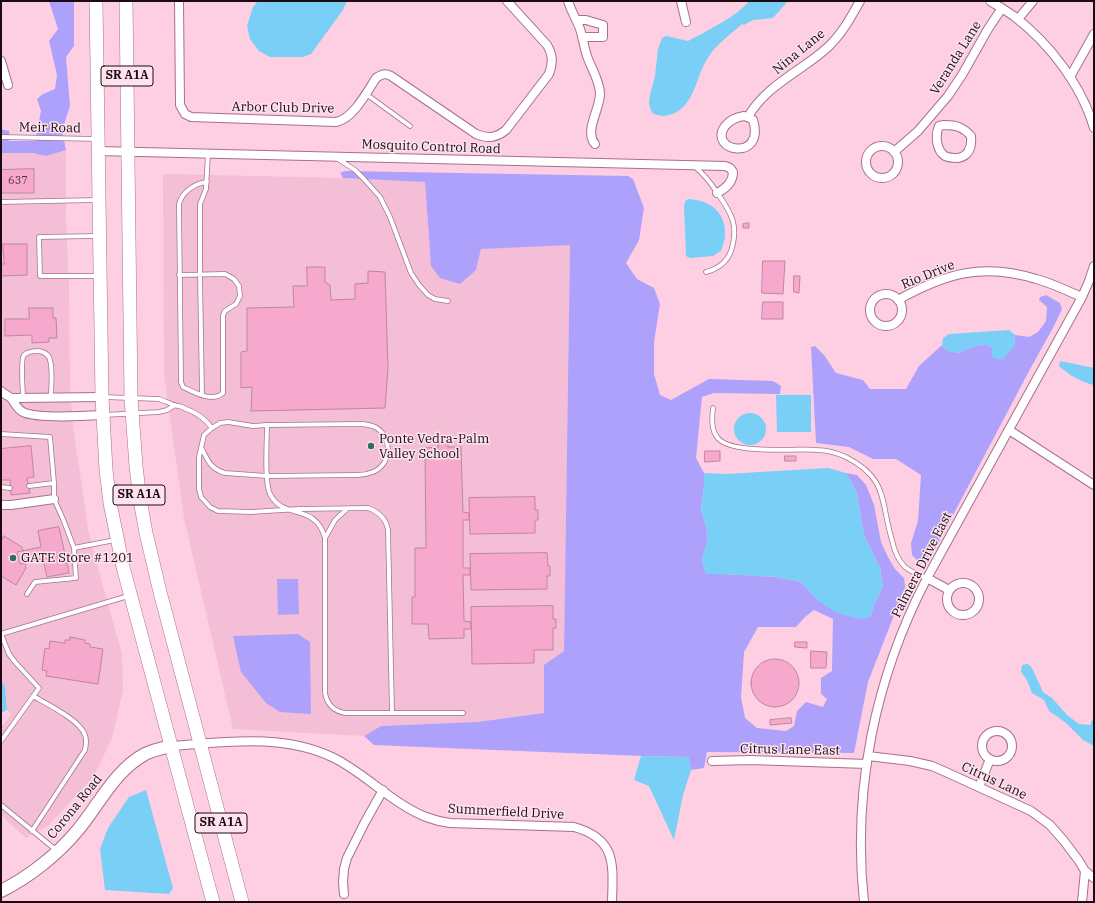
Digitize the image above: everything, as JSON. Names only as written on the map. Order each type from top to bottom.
[{"type":"main road","name":"SR A1A","points":[[96,1],[102,397],[106,470],[110,503],[117,540],[131,595],[213,902]]},
{"type":"main road","name":"SR A1A","points":[[126,1],[132,413],[140,500],[160,592],[242,902]]},
{"type":"street","name":"Arbor Club Drive","points":[[179,1],[180,104],[185,114],[191,117],[341,121],[347,118],[353,111],[376,78],[382,74],[387,74],[476,134],[483,137],[493,137],[506,130],[549,74],[552,67],[552,59],[547,45],[507,1]]},
{"type":"street","points":[[568,1],[580,28],[586,55],[599,85],[599,100],[590,132],[591,138],[595,144]]},
{"type":"street","points":[[681,1],[686,22]]},
{"type":"street","name":"Nina Lane","points":[[748,117],[759,101],[772,89],[828,47],[839,35],[860,1]]},
{"type":"street","points":[[1018,19],[1033,1]]},
{"type":"street","points":[[992,2],[1018,19],[1036,35],[1055,56],[1070,77],[1084,103],[1094,128]]},
{"type":"street","name":"Veranda Lane","points":[[894,152],[918,131],[948,96],[1002,8]]},
{"type":"street","points":[[576,20],[586,20],[603,25],[603,37],[582,37]]},
{"type":"street","points":[[1070,77],[1094,34]]},
{"type":"street","points":[[1,61],[8,85]]},
{"type":"street","points":[[748,117],[753,120],[754,129],[754,136],[750,144],[744,148],[738,149],[731,148],[726,145],[722,136],[725,127],[734,119],[748,117]]},
{"type":"street","points":[[930,118],[940,126],[957,126],[962,128],[971,136],[971,147],[964,156],[954,158],[943,154],[939,149],[937,135],[937,130],[940,126]]},
{"type":"street","name":"Mosquito Control Road","points":[[98,145],[128,151],[694,165],[725,166],[730,168],[733,172],[733,178],[730,184],[724,190],[717,193]]},
{"type":"street","name":"Palmera Drive East","points":[[864,902],[861,875],[861,844],[862,813],[867,760],[881,691],[895,648],[906,620],[927,578],[1082,297],[1094,266]]},
{"type":"street","name":"Rio Drive","points":[[898,300],[918,289],[944,278],[985,270],[1024,275],[1038,279],[1082,297]]},
{"type":"street","points":[[1,392],[10,398],[21,411],[32,415],[103,415]]},
{"type":"street","points":[[10,398],[102,397]]},
{"type":"street","points":[[1009,430],[1094,485]]},
{"type":"street","points":[[1,505],[54,499]]},
{"type":"street","points":[[927,578],[949,590]]},
{"type":"street","points":[[964,583],[971,585],[976,589],[979,595],[976,609],[972,613],[966,615],[960,615],[954,612],[949,607],[947,601],[949,590],[954,585],[958,584],[964,583]]},
{"type":"street","name":"Summerfield Drive","points":[[171,746],[245,741],[296,744],[335,758],[411,810],[427,818],[450,823],[574,828],[585,830],[602,843],[610,856],[613,872],[612,902]]},
{"type":"street","name":"Corona Road","points":[[1,891],[24,878],[57,852],[77,831],[114,780],[127,768],[146,754],[171,746]]},
{"type":"street","points":[[979,787],[990,759]]},
{"type":"street","name":"Citrus Lane East","points":[[712,761],[867,760]]},
{"type":"street","name":"Citrus Lane","points":[[867,760],[910,761],[932,766],[1030,811],[1046,821],[1064,841],[1084,871],[1094,878]]},
{"type":"street","points":[[344,894],[344,870],[347,858],[383,790]]},
{"type":"street","points":[[1082,902],[1084,871]]},
{"type":"lane","points":[[365,94],[410,126]]},
{"type":"lane","name":"Meir Road","points":[[1,137],[98,145]]},
{"type":"lane","points":[[202,395],[200,204],[206,189],[208,153]]},
{"type":"lane","points":[[333,156],[355,170],[380,197],[390,217],[405,260],[419,285],[428,295],[436,299],[448,301]]},
{"type":"lane","points":[[694,165],[704,175],[731,213],[734,229],[729,256],[714,270],[706,272]]},
{"type":"lane","points":[[179,275],[225,274],[234,279],[239,286],[240,291],[236,304],[225,311],[223,315],[223,393],[220,396],[211,397],[196,394],[182,387],[181,382],[179,275],[178,204],[185,192],[201,182],[207,182]]},
{"type":"lane","points":[[1,202],[99,200]]},
{"type":"lane","points":[[100,236],[39,237],[40,276],[100,276]]},
{"type":"lane","points":[[23,398],[23,358],[28,352],[38,351],[46,354],[50,358],[51,398]]},
{"type":"lane","points":[[102,397],[159,399],[167,401],[175,406],[183,407],[200,416],[207,421],[212,428]]},
{"type":"lane","points":[[103,415],[159,412],[175,406]]},
{"type":"lane","points":[[713,408],[712,421],[714,431],[724,444],[752,449],[830,451],[861,466],[871,474],[878,484],[894,549],[899,559],[913,572],[927,578]]},
{"type":"lane","points":[[202,449],[208,463],[212,467],[225,473],[267,476],[367,474],[374,472],[383,465],[386,460],[388,448],[385,436],[375,427],[369,425],[253,426],[228,422],[220,423],[204,435],[199,457],[199,489],[201,497],[210,507],[218,511],[251,512],[368,508],[376,511],[383,517],[387,525],[388,538],[392,713]]},
{"type":"lane","points":[[267,425],[267,476],[270,493],[274,499],[288,510],[312,517],[321,527],[325,538],[324,693],[329,705],[340,712],[463,713]]},
{"type":"lane","points":[[1,434],[50,437],[54,499],[74,548],[76,578],[35,582],[27,594]]},
{"type":"lane","points":[[29,486],[54,483]]},
{"type":"lane","points":[[1,488],[10,488]]},
{"type":"lane","points":[[325,538],[335,520],[348,509]]},
{"type":"lane","points":[[74,548],[117,540]]},
{"type":"lane","points":[[1,741],[39,688],[9,654],[1,634],[131,595]]},
{"type":"lane","points":[[32,831],[85,750],[87,743],[86,735],[82,728],[67,716],[34,696]]},
{"type":"lane","points":[[1,805],[57,852]]},
{"type":"shaded area","points":[[49,1],[74,1],[74,46],[66,57],[70,106],[62,131],[66,150],[46,156],[33,153],[1,153],[1,129],[9,131],[9,141],[35,141],[41,111],[37,99],[43,94],[55,89],[57,75],[49,41],[58,29]]},
{"type":"shaded area","points":[[66,150],[70,387],[73,426],[88,529],[122,654],[123,690],[112,738],[94,776],[49,825],[26,838],[1,815],[1,728],[11,714],[7,710],[5,686],[1,681],[1,153],[33,153],[46,156]]},
{"type":"shaded area","points":[[345,171],[628,176],[633,179],[644,208],[639,240],[626,263],[637,279],[654,288],[660,304],[654,342],[654,374],[660,395],[671,400],[709,379],[773,381],[781,386],[780,394],[714,393],[702,397],[696,458],[704,473],[701,510],[708,539],[702,560],[706,574],[777,577],[801,582],[816,598],[870,617],[875,602],[883,587],[880,568],[864,535],[856,491],[846,473],[857,475],[866,485],[874,505],[881,542],[895,569],[904,578],[905,587],[868,682],[854,753],[707,752],[704,768],[691,770],[688,757],[374,745],[364,736],[381,726],[477,722],[544,713],[544,665],[564,651],[570,245],[481,249],[476,270],[460,284],[440,278],[431,266],[425,182],[343,178],[340,173]],"holes":[[[814,610],[833,619],[832,671],[821,678],[821,694],[827,699],[823,707],[806,702],[797,711],[794,726],[786,731],[757,728],[745,718],[741,697],[744,652],[758,627],[796,627]]]},
{"type":"shaded area","name":"Ponte Vedra-Palm Valley School","points":[[163,174],[343,178],[425,182],[431,266],[476,270],[481,249],[570,244],[564,651],[544,665],[544,713],[477,722],[381,726],[364,736],[233,729],[184,518],[164,375]]},
{"type":"shaded area","points":[[1046,295],[1060,303],[1062,309],[1054,326],[934,551],[926,561],[918,561],[912,555],[911,543],[918,521],[921,475],[896,459],[873,459],[849,447],[816,443],[811,347],[815,346],[824,355],[836,373],[863,380],[870,389],[906,389],[919,366],[942,345],[948,351],[959,353],[969,348],[985,344],[993,348],[1014,347],[1015,335],[1029,337],[1038,332],[1046,321],[1047,307],[1039,300],[1040,297]]},
{"type":"shaded area","points":[[277,579],[298,579],[299,614],[278,615]]},
{"type":"shaded area","points":[[298,634],[310,642],[311,714],[280,712],[266,703],[241,672],[233,636]]},
{"type":"water","points":[[258,1],[347,1],[343,10],[311,54],[303,57],[270,57],[259,51],[250,39],[247,26],[253,7]]},
{"type":"water","points":[[749,1],[788,1],[773,18],[753,20],[744,25],[742,24],[720,43],[704,64],[694,90],[685,106],[669,115],[664,116],[652,113],[649,104],[650,95],[655,76],[658,49],[662,38],[666,36],[688,41],[738,12]]},
{"type":"water","points":[[689,199],[704,202],[710,205],[716,209],[723,220],[725,228],[724,242],[721,251],[713,256],[690,258],[686,256],[684,205],[686,200]]},
{"type":"water","points":[[1009,330],[1015,335],[1014,347],[1003,359],[992,357],[992,348],[985,344],[969,348],[959,353],[948,351],[942,345],[943,338],[949,334]]},
{"type":"water","points":[[1060,361],[1094,368],[1094,385],[1075,378],[1059,366]]},
{"type":"water","points":[[776,395],[811,395],[811,432],[777,432]]},
{"type":"water","points":[[750,413],[761,418],[766,429],[761,440],[750,445],[739,440],[734,429],[739,418]]},
{"type":"water","points":[[828,468],[846,473],[856,491],[864,535],[880,568],[883,587],[875,602],[870,617],[860,619],[836,613],[816,599],[801,582],[777,577],[706,574],[702,560],[708,539],[701,510],[704,473],[726,474]]},
{"type":"water","points":[[1028,664],[1032,668],[1043,692],[1052,698],[1067,715],[1079,724],[1090,725],[1094,716],[1094,746],[1083,740],[1065,722],[1049,711],[1044,700],[1032,693],[1027,680],[1021,672],[1022,665]]},
{"type":"water","points":[[1,681],[5,686],[7,710],[1,713]]},
{"type":"water","points":[[641,756],[689,757],[691,770],[683,795],[674,840],[649,786],[634,780]]},
{"type":"water","points":[[146,790],[173,888],[169,894],[105,890],[100,849],[108,828],[129,797]]},
{"type":"building","points":[[34,169],[34,193],[1,193],[1,170]]},
{"type":"building","points":[[749,223],[749,228],[743,228],[743,224]]},
{"type":"building","points":[[3,244],[27,244],[27,275],[1,276],[1,264],[4,264]]},
{"type":"building","points":[[763,261],[785,261],[783,294],[762,293]]},
{"type":"building","points":[[307,267],[325,267],[325,282],[330,285],[331,300],[355,299],[355,284],[368,283],[368,271],[385,272],[388,368],[385,408],[251,411],[252,387],[241,388],[241,352],[247,351],[247,308],[294,307],[293,286],[307,286]]},
{"type":"building","points":[[794,276],[800,276],[799,293],[794,292]]},
{"type":"building","points":[[763,302],[783,302],[783,319],[762,319]]},
{"type":"building","points":[[29,308],[53,308],[53,318],[56,318],[57,338],[49,338],[49,342],[32,343],[32,335],[5,336],[5,319],[29,319]]},
{"type":"building","points":[[438,444],[448,444],[448,447],[461,447],[463,512],[469,513],[469,520],[463,520],[463,568],[470,568],[470,575],[463,575],[464,621],[471,622],[471,629],[464,629],[464,638],[429,639],[428,624],[412,624],[412,597],[415,597],[415,548],[426,548],[425,448],[438,447]]},
{"type":"building","points":[[31,446],[34,477],[27,478],[30,493],[11,495],[10,480],[1,480],[1,449]]},
{"type":"building","points":[[705,451],[720,451],[720,461],[705,462]]},
{"type":"building","points":[[785,456],[796,456],[796,461],[785,461]]},
{"type":"building","points":[[535,497],[535,510],[538,510],[538,520],[535,520],[535,533],[470,534],[469,498]]},
{"type":"building","points":[[59,527],[69,573],[47,577],[43,559],[20,564],[17,552],[41,547],[38,531]]},
{"type":"building","name":"GATE Store #1201","points":[[4,536],[22,547],[26,568],[16,585],[1,576],[1,542]]},
{"type":"building","points":[[547,553],[548,566],[550,566],[550,576],[547,576],[547,589],[471,590],[470,554]]},
{"type":"building","points":[[553,606],[553,619],[556,619],[556,628],[553,628],[553,650],[534,650],[534,663],[472,664],[471,607]]},
{"type":"building","points":[[70,637],[85,640],[85,643],[90,644],[90,647],[103,649],[98,684],[46,676],[47,671],[42,670],[45,648],[49,649],[50,641],[65,643],[65,640],[70,640]]},
{"type":"building","points":[[795,642],[807,642],[807,648],[795,647]]},
{"type":"building","points":[[811,651],[827,652],[826,668],[811,668]]},
{"type":"building","points":[[775,659],[784,661],[792,666],[797,674],[799,683],[797,692],[792,700],[784,705],[775,707],[766,705],[758,700],[753,692],[751,683],[753,674],[758,666],[766,661]]},
{"type":"building","points":[[791,718],[792,723],[770,725],[770,720]]},
{"type":"place","name":"Ponte Vedra-Palm Valley School","points":[[371,446]]},
{"type":"place","name":"GATE Store #1201","points":[[13,558]]}]
